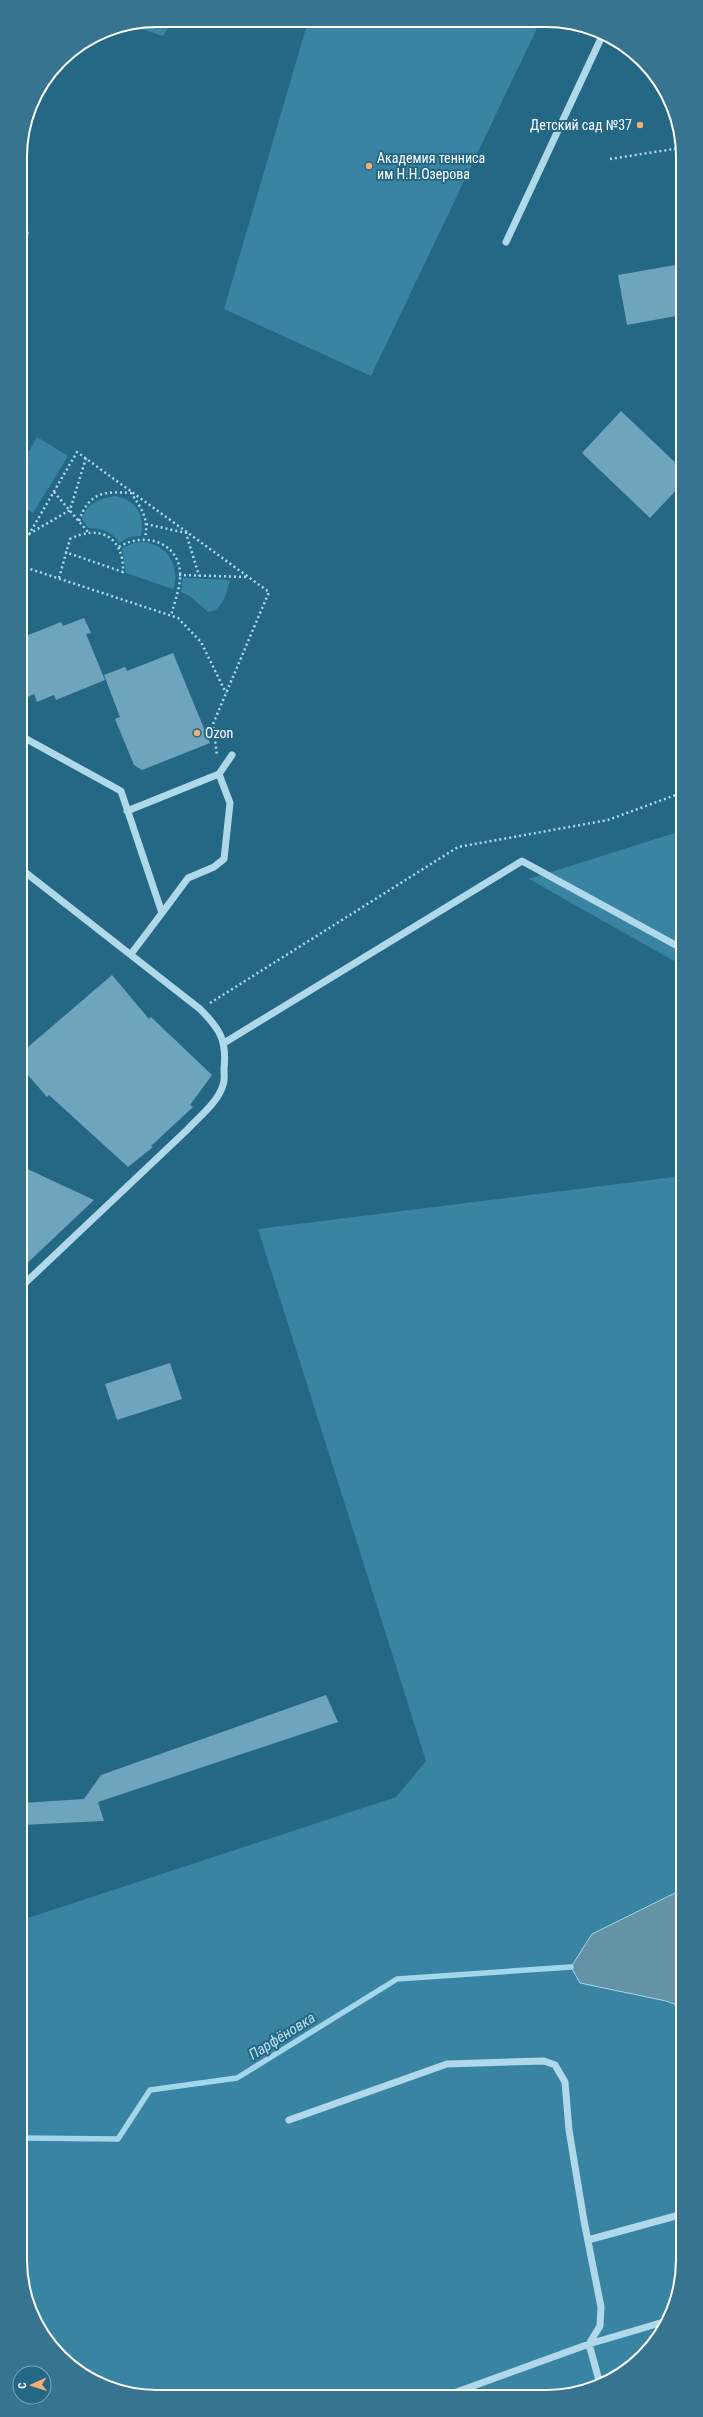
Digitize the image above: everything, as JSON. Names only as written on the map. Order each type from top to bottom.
[{"type":"street","points":[[506,242],[600,38]]},
{"type":"street","points":[[27,739],[121,791],[162,913]]},
{"type":"street","points":[[127,810],[219,774],[232,755]]},
{"type":"street","points":[[131,954],[188,878],[214,867],[224,859],[230,803],[219,774]]},
{"type":"street","points":[[224,1043],[522,861],[676,945]]},
{"type":"street","points":[[27,874],[200,1009],[217,1026],[224,1043],[223,1085],[212,1104],[183,1134],[27,1281]]},
{"type":"street","points":[[289,2120],[447,2064],[544,2061],[555,2065],[565,2082],[569,2130],[601,2307],[600,2326],[589,2344],[599,2379]]},
{"type":"street","points":[[588,2240],[676,2216]]},
{"type":"street","points":[[462,2390],[589,2344],[660,2323]]},
{"type":"path","points":[[610,159],[676,149]]},
{"type":"path","points":[[27,538],[77,452],[186,533],[269,592],[213,724],[219,774]]},
{"type":"path","points":[[29,534],[70,510],[86,458]]},
{"type":"path","points":[[79,521],[87,503],[94,497],[112,491],[132,493]]},
{"type":"path","points":[[54,492],[88,532]]},
{"type":"path","points":[[132,493],[143,510],[146,524],[144,538]]},
{"type":"path","points":[[146,524],[186,533]]},
{"type":"path","points":[[59,578],[65,552],[70,539],[88,532],[108,536],[119,547],[123,558],[123,572],[65,552]]},
{"type":"path","points":[[186,533],[199,576]]},
{"type":"path","points":[[119,547],[131,540],[144,538],[156,541],[166,547],[174,556],[180,575],[171,616]]},
{"type":"path","points":[[27,568],[178,618],[201,642],[226,693]]},
{"type":"path","points":[[180,575],[249,577]]},
{"type":"path","points":[[200,1009],[458,847],[608,820],[676,795]]},
{"type":"shaded area","points":[[169,27],[163,36],[139,28]]},
{"type":"shaded area","name":"Академия тенниса им Н.Н.Озерова","points":[[306,27],[538,27],[371,376],[224,309]]},
{"type":"shaded area","points":[[37,437],[68,456],[33,513],[27,510],[27,454]]},
{"type":"shaded area","points":[[115,496],[128,501],[137,509],[142,521],[141,536],[129,537],[119,543],[110,533],[106,531],[88,528],[82,519],[87,509],[94,503],[104,498]]},
{"type":"shaded area","points":[[144,542],[159,547],[170,558],[175,572],[173,589],[126,573],[122,548],[134,543]]},
{"type":"shaded area","points":[[183,578],[230,580],[226,595],[221,605],[213,611],[208,612],[190,596],[181,592]]},
{"type":"shaded area","points":[[676,833],[676,962],[529,879]]},
{"type":"shaded area","points":[[676,1177],[676,1893],[666,2001],[676,2005],[676,2269],[672,2294],[663,2318],[644,2346],[632,2358],[611,2373],[580,2386],[546,2390],[157,2390],[131,2388],[99,2377],[71,2358],[59,2346],[40,2318],[29,2286],[27,2260],[27,1918],[396,1797],[426,1761],[258,1229]]},
{"type":"shaded area","points":[[676,1893],[676,2005],[666,2001],[580,1983],[571,1967],[592,1934]]},
{"type":"building","points":[[676,265],[676,316],[627,325],[618,275]]},
{"type":"building","points":[[621,411],[676,463],[676,490],[650,518],[582,453]]},
{"type":"building","points":[[84,618],[91,633],[86,634],[105,680],[56,700],[54,695],[37,702],[34,694],[28,697],[27,694],[27,636],[61,622],[63,626]]},
{"type":"building","points":[[173,653],[210,743],[142,770],[134,765],[115,719],[120,717],[104,675],[125,667],[127,671]]},
{"type":"building","points":[[112,975],[149,1019],[151,1017],[212,1075],[190,1105],[193,1107],[151,1146],[153,1147],[128,1167],[49,1095],[47,1097],[27,1074],[27,1048]]},
{"type":"building","points":[[27,1169],[94,1200],[27,1263]]},
{"type":"building","points":[[170,1363],[182,1399],[117,1420],[105,1384]]},
{"type":"building","points":[[326,1695],[338,1722],[98,1802],[104,1821],[27,1825],[27,1803],[84,1799],[101,1775]]},
{"type":"waterway","name":"Парфёновка","points":[[27,2138],[118,2139],[150,2090],[237,2078],[397,1979],[571,1967]]},
{"type":"place","name":"Детский сад №37","points":[[640,125]]},
{"type":"place","name":"Академия тенниса им Н.Н.Озерова","points":[[369,166]]},
{"type":"place","name":"Ozon","points":[[197,733]]}]
